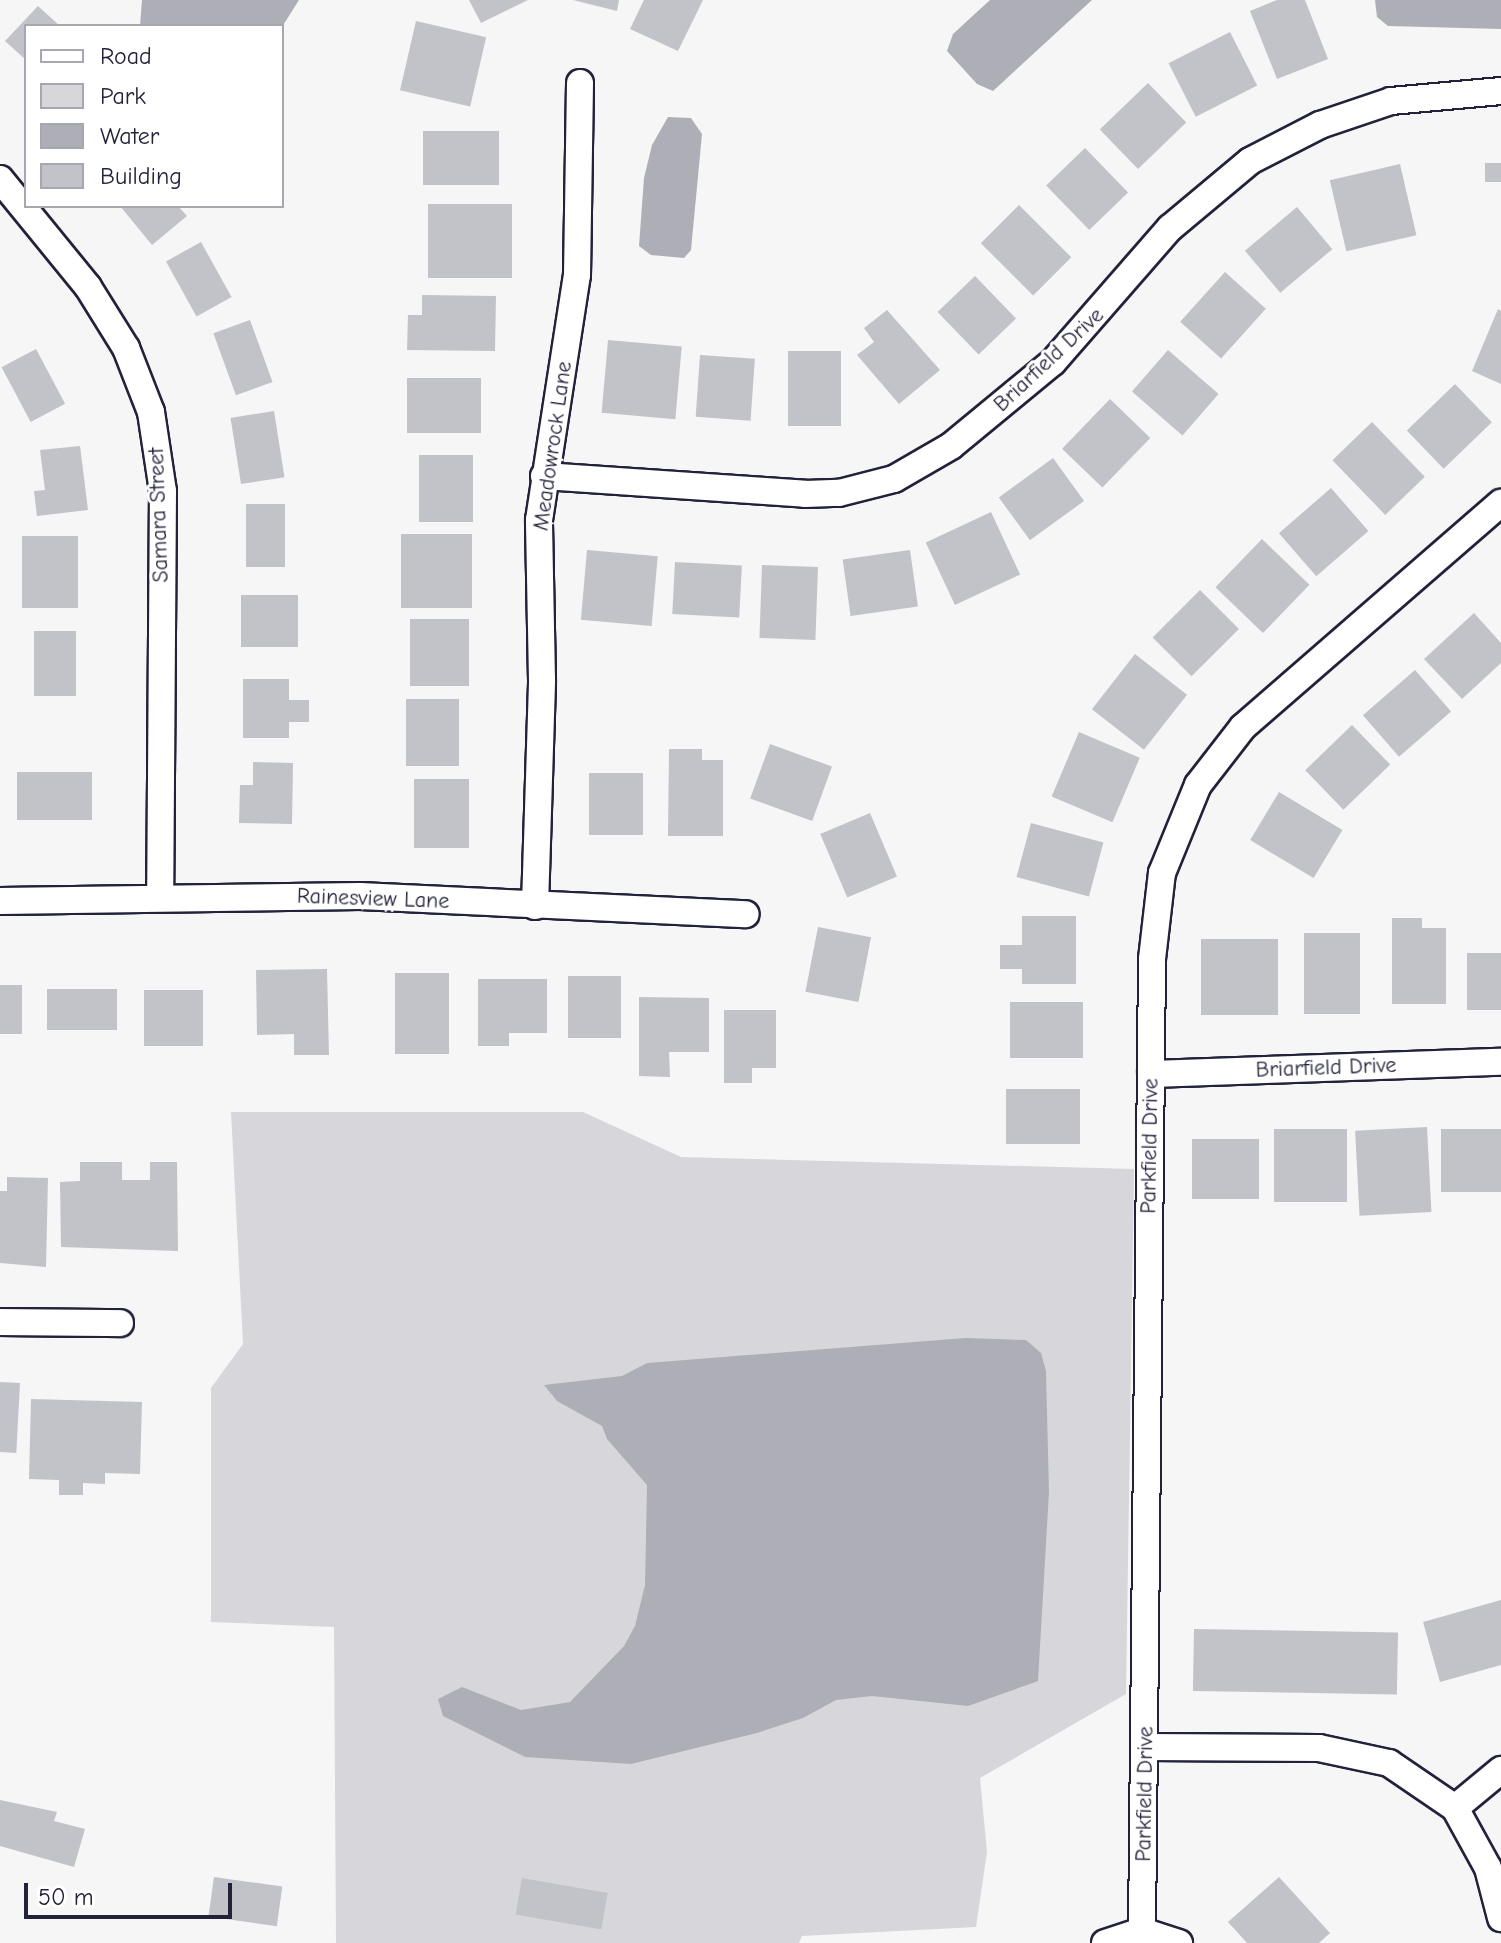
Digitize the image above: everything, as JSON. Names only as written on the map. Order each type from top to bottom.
[{"type":"street","name":"Meadowrock Lane","points":[[535,906],[544,476],[577,275],[580,83]]},
{"type":"street","name":"Briarfield Drive","points":[[544,476],[805,494],[850,491],[894,479],[951,446],[1053,362],[1170,228],[1250,161],[1309,129],[1391,101],[1501,91]]},
{"type":"street","name":"Samara Street","points":[[0,179],[88,287],[126,348],[151,412],[163,491],[160,898]]},
{"type":"street","name":"Parkfield Drive","points":[[1142,1931],[1154,915],[1172,843],[1198,785],[1243,727],[1501,503]]},
{"type":"street","name":"Rainesview Lane","points":[[0,901],[360,896],[746,914]]},
{"type":"street","name":"Briarfield Drive","points":[[1151,1074],[1501,1062]]},
{"type":"street","points":[[0,1322],[120,1323]]},
{"type":"street","points":[[1146,1747],[1354,1752],[1389,1763],[1455,1808],[1488,1868],[1501,1918]]},
{"type":"street","points":[[1455,1808],[1501,1770]]},
{"type":"street","points":[[1105,1943],[1142,1931],[1179,1943]]},
{"type":"green space","points":[[231,1112],[583,1112],[681,1157],[1134,1169],[1126,1694],[980,1778],[987,1852],[976,1927],[802,1936],[799,1943],[336,1943],[334,1627],[211,1622],[211,1388],[243,1344]]},
{"type":"water","points":[[142,0],[299,0],[284,24],[140,24]]},
{"type":"water","points":[[990,0],[1092,0],[993,91],[977,84],[947,51],[953,34]]},
{"type":"water","points":[[1375,0],[1501,0],[1501,29],[1388,26],[1377,17]]},
{"type":"water","points":[[668,117],[691,118],[702,134],[691,250],[684,258],[651,255],[639,246],[644,178],[652,145]]},
{"type":"water","points":[[965,1338],[1026,1340],[1041,1353],[1046,1371],[1049,1492],[1038,1681],[968,1706],[872,1696],[836,1700],[803,1718],[757,1733],[631,1764],[525,1757],[443,1716],[438,1699],[462,1687],[521,1710],[570,1702],[624,1646],[635,1626],[645,1585],[647,1485],[607,1439],[602,1426],[557,1401],[544,1385],[622,1376],[647,1363]]},
{"type":"building","points":[[469,0],[528,0],[481,23]]},
{"type":"building","points":[[573,0],[619,0],[617,11]]},
{"type":"building","points":[[644,0],[703,0],[678,51],[630,29]]},
{"type":"building","points":[[1277,0],[1305,0],[1328,59],[1277,79],[1250,11]]},
{"type":"building","points":[[38,6],[58,24],[24,24],[24,58],[5,41]]},
{"type":"building","points":[[416,21],[486,37],[470,106],[400,90]]},
{"type":"building","points":[[1230,32],[1257,85],[1196,117],[1169,63]]},
{"type":"building","points":[[1148,83],[1186,123],[1138,169],[1100,130]]},
{"type":"building","points":[[423,131],[499,131],[499,185],[423,185]]},
{"type":"building","points":[[1085,148],[1128,193],[1089,230],[1046,186]]},
{"type":"building","points":[[1485,163],[1501,163],[1501,182],[1485,182]]},
{"type":"building","points":[[1400,164],[1416,235],[1346,251],[1330,180]]},
{"type":"building","points":[[428,204],[512,204],[512,278],[428,278]]},
{"type":"building","points":[[1019,205],[1071,257],[1033,296],[981,243]]},
{"type":"building","points":[[1297,207],[1332,249],[1280,293],[1245,251]]},
{"type":"building","points":[[122,208],[180,208],[187,216],[152,245]]},
{"type":"building","points":[[201,242],[232,297],[197,316],[166,261]]},
{"type":"building","points":[[1225,272],[1266,309],[1221,359],[1180,322]]},
{"type":"building","points":[[975,276],[1016,318],[979,355],[938,312]]},
{"type":"building","points":[[422,295],[496,296],[495,351],[407,350],[408,315],[422,315]]},
{"type":"building","points":[[1498,309],[1501,311],[1501,384],[1472,371]]},
{"type":"building","points":[[887,310],[940,370],[899,404],[857,355],[874,342],[864,328]]},
{"type":"building","points":[[250,320],[273,382],[236,395],[213,333]]},
{"type":"building","points":[[608,340],[682,346],[675,419],[602,413]]},
{"type":"building","points":[[36,349],[65,404],[31,422],[2,367]]},
{"type":"building","points":[[1168,350],[1219,394],[1182,435],[1132,392]]},
{"type":"building","points":[[788,351],[841,351],[841,426],[788,426]]},
{"type":"building","points":[[700,355],[755,359],[751,421],[696,417]]},
{"type":"building","points":[[407,378],[481,378],[481,433],[407,433]]},
{"type":"building","points":[[1455,384],[1492,422],[1444,469],[1407,431]]},
{"type":"building","points":[[1110,399],[1150,438],[1102,488],[1062,449]]},
{"type":"building","points":[[274,411],[284,477],[241,484],[231,418]]},
{"type":"building","points":[[1372,422],[1425,477],[1385,515],[1332,460]]},
{"type":"building","points":[[80,446],[88,510],[37,516],[34,491],[45,490],[40,450]]},
{"type":"building","points":[[419,455],[473,455],[473,522],[419,522]]},
{"type":"building","points":[[1053,458],[1084,501],[1030,540],[999,497]]},
{"type":"building","points":[[1331,488],[1368,531],[1316,576],[1279,533]]},
{"type":"building","points":[[246,504],[285,504],[285,567],[246,567]]},
{"type":"building","points":[[991,512],[1020,575],[955,605],[926,542]]},
{"type":"building","points":[[401,534],[472,534],[472,608],[401,608]]},
{"type":"building","points":[[22,536],[78,536],[78,608],[22,608]]},
{"type":"building","points":[[1262,539],[1309,585],[1263,633],[1215,587]]},
{"type":"building","points":[[587,550],[658,556],[652,626],[581,620]]},
{"type":"building","points":[[910,550],[918,606],[851,616],[843,559]]},
{"type":"building","points":[[675,562],[742,566],[739,617],[672,614]]},
{"type":"building","points":[[762,565],[818,567],[815,640],[759,638]]},
{"type":"building","points":[[1200,590],[1239,629],[1192,676],[1153,637]]},
{"type":"building","points":[[241,595],[298,595],[298,647],[241,647]]},
{"type":"building","points":[[1474,613],[1501,643],[1501,663],[1462,699],[1424,659]]},
{"type":"building","points":[[410,619],[469,619],[469,686],[410,686]]},
{"type":"building","points":[[34,631],[76,631],[76,696],[34,696]]},
{"type":"building","points":[[1135,654],[1187,695],[1144,750],[1092,709]]},
{"type":"building","points":[[1415,670],[1451,712],[1399,757],[1363,715]]},
{"type":"building","points":[[243,679],[289,679],[289,700],[309,700],[309,722],[289,722],[289,738],[243,738]]},
{"type":"building","points":[[406,699],[459,699],[459,766],[406,766]]},
{"type":"building","points":[[1352,725],[1390,765],[1343,810],[1305,770]]},
{"type":"building","points":[[1079,732],[1140,758],[1112,822],[1052,796]]},
{"type":"building","points":[[770,744],[832,767],[812,821],[750,799]]},
{"type":"building","points":[[669,749],[702,749],[702,760],[723,760],[723,836],[668,836]]},
{"type":"building","points":[[253,762],[293,763],[292,824],[239,823],[240,785],[253,785]]},
{"type":"building","points":[[17,772],[92,772],[92,820],[17,820]]},
{"type":"building","points":[[589,773],[643,773],[643,835],[589,835]]},
{"type":"building","points":[[414,779],[469,779],[469,848],[414,848]]},
{"type":"building","points":[[1279,792],[1342,830],[1314,878],[1250,840]]},
{"type":"building","points":[[870,813],[897,877],[847,898],[820,834]]},
{"type":"building","points":[[1031,823],[1103,842],[1089,897],[1017,877]]},
{"type":"building","points":[[1022,916],[1076,916],[1076,984],[1022,984],[1022,969],[1000,969],[1000,945],[1022,945]]},
{"type":"building","points":[[1392,918],[1422,918],[1422,928],[1446,928],[1446,1004],[1392,1004]]},
{"type":"building","points":[[818,927],[871,937],[858,1002],[805,992]]},
{"type":"building","points":[[1304,933],[1360,933],[1360,1014],[1304,1014]]},
{"type":"building","points":[[1201,939],[1278,939],[1278,1015],[1201,1015]]},
{"type":"building","points":[[1467,953],[1501,953],[1501,1010],[1467,1010]]},
{"type":"building","points":[[327,969],[329,1055],[294,1055],[294,1034],[257,1035],[256,970]]},
{"type":"building","points":[[395,973],[449,973],[449,1054],[395,1054]]},
{"type":"building","points":[[568,976],[621,976],[621,1038],[568,1038]]},
{"type":"building","points":[[478,979],[547,979],[547,1033],[509,1033],[509,1046],[478,1046]]},
{"type":"building","points":[[0,985],[22,985],[22,1034],[0,1034]]},
{"type":"building","points":[[47,989],[117,989],[117,1030],[47,1030]]},
{"type":"building","points":[[144,990],[203,990],[203,1046],[144,1046]]},
{"type":"building","points":[[639,997],[709,998],[709,1052],[669,1052],[670,1077],[639,1076]]},
{"type":"building","points":[[1010,1002],[1083,1002],[1083,1058],[1010,1058]]},
{"type":"building","points":[[724,1010],[776,1010],[776,1068],[752,1068],[752,1083],[724,1083]]},
{"type":"building","points":[[1006,1089],[1080,1089],[1080,1144],[1006,1144]]},
{"type":"building","points":[[1427,1127],[1431,1212],[1360,1216],[1355,1131]]},
{"type":"building","points":[[1274,1129],[1347,1129],[1347,1202],[1274,1202]]},
{"type":"building","points":[[1441,1129],[1501,1129],[1501,1192],[1441,1192]]},
{"type":"building","points":[[1192,1139],[1259,1139],[1259,1199],[1192,1199]]},
{"type":"building","points":[[80,1162],[122,1162],[122,1180],[150,1180],[150,1162],[177,1162],[178,1251],[61,1247],[60,1182],[80,1181]]},
{"type":"building","points":[[7,1177],[48,1178],[46,1267],[0,1263],[0,1191],[7,1191]]},
{"type":"building","points":[[0,1382],[20,1383],[16,1453],[0,1452]]},
{"type":"building","points":[[31,1399],[142,1402],[140,1474],[105,1473],[105,1484],[83,1483],[83,1495],[59,1495],[59,1480],[29,1479]]},
{"type":"building","points":[[1501,1600],[1501,1665],[1440,1682],[1423,1622]]},
{"type":"building","points":[[1194,1629],[1398,1633],[1397,1695],[1193,1691]]},
{"type":"building","points":[[0,1800],[57,1812],[54,1821],[85,1829],[74,1867],[0,1846]]},
{"type":"building","points":[[214,1877],[282,1887],[277,1926],[208,1917]]},
{"type":"building","points":[[1279,1877],[1330,1933],[1319,1943],[1247,1943],[1228,1922]]},
{"type":"building","points":[[522,1878],[608,1893],[601,1930],[516,1914]]}]
